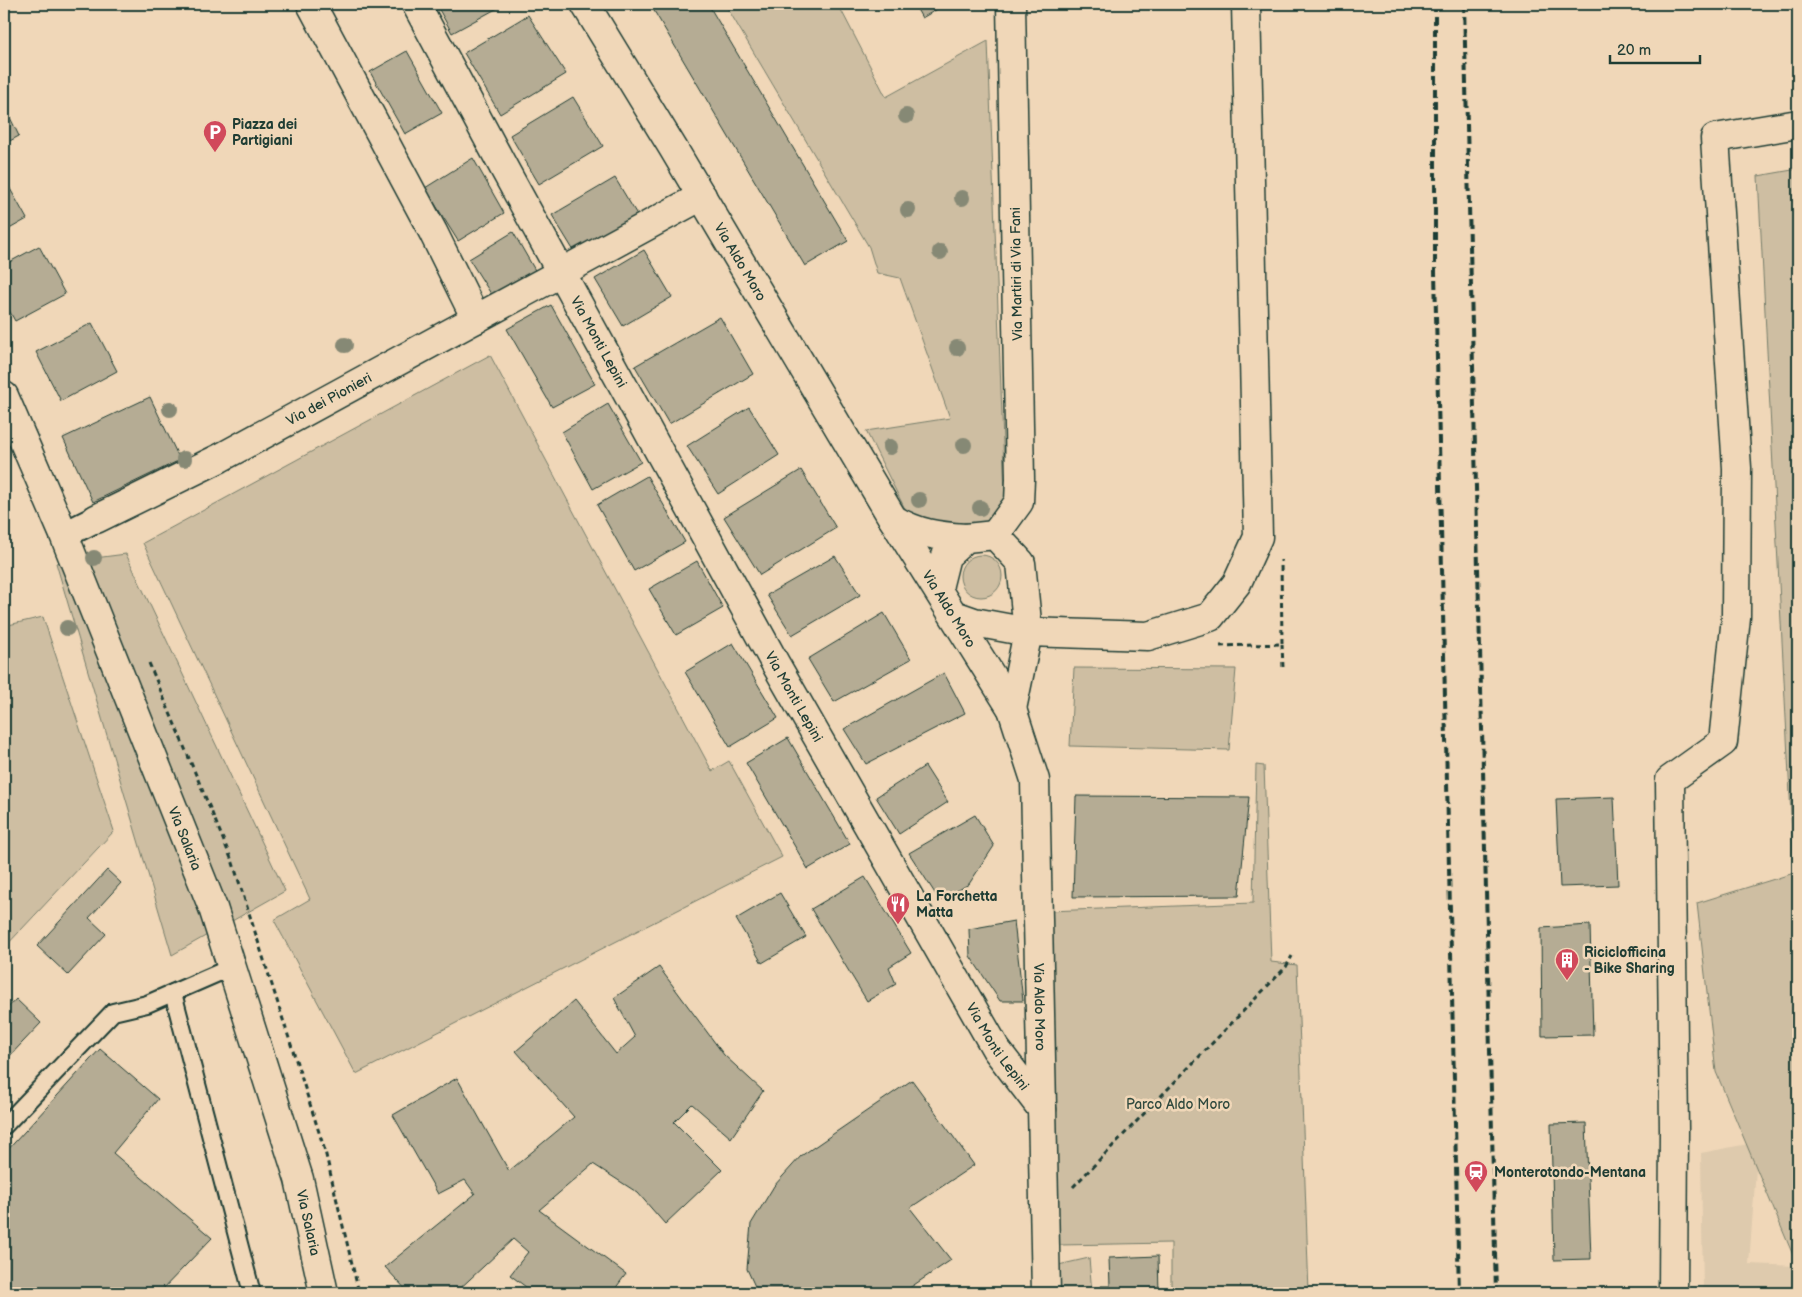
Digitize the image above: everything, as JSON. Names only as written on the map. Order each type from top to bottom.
[{"type":"street","points":[[311,4],[433,232],[476,319]]},
{"type":"street","name":"Via Monti Lepini","points":[[416,4],[775,663],[991,1040],[1042,1109]]},
{"type":"street","name":"Via Aldo Moro","points":[[585,4],[702,196],[894,519],[1012,709],[1035,780],[1046,1293]]},
{"type":"street","name":"Via Martiri di Via Fani","points":[[995,535],[1019,502],[1020,479],[1011,4]]},
{"type":"street","points":[[954,615],[974,622],[1028,632],[1148,636],[1210,617],[1237,583],[1258,537],[1246,4]]},
{"type":"street","points":[[1673,1293],[1674,1130],[1670,780],[1723,742],[1736,618],[1737,468],[1715,138],[1798,124]]},
{"type":"street","points":[[561,273],[702,196]]},
{"type":"street","name":"Via dei Pionieri","points":[[96,519],[220,458],[561,273]]},
{"type":"street","name":"Via Salaria","points":[[4,396],[64,535],[213,908],[299,1179],[324,1293]]},
{"type":"street","points":[[64,535],[96,519]]},
{"type":"street","points":[[894,519],[910,529],[938,536],[966,538],[995,535],[1021,563],[1028,632],[1012,709]]},
{"type":"street","points":[[938,588],[946,556],[966,538]]},
{"type":"lane","points":[[4,1126],[113,1012],[147,1004],[232,967]]},
{"type":"lane","points":[[173,993],[252,1293]]},
{"type":"path","points":[[1282,644],[1283,668]]},
{"type":"path","points":[[146,656],[234,863],[325,1152],[359,1293]]},
{"type":"path","points":[[1044,1192],[1069,1191],[1286,967],[1292,956]]},
{"type":"shaded area","points":[[1758,1142],[1749,1264],[1798,1266],[1798,1293],[1703,1293],[1701,1153]]},
{"type":"green space","points":[[725,4],[838,4],[886,97],[988,41],[1005,497],[991,529],[912,523],[866,431],[950,418],[900,278],[877,273],[869,247]]},
{"type":"green space","points":[[1798,169],[1798,1267],[1716,1072],[1697,903],[1794,873],[1758,176]]},
{"type":"green space","points":[[490,355],[712,771],[729,761],[782,857],[356,1074],[274,920],[310,899],[143,543]]},
{"type":"green space","points":[[126,554],[285,891],[172,955],[56,563]]},
{"type":"green space","points":[[985,555],[993,558],[999,564],[1002,576],[999,588],[993,594],[977,597],[969,594],[963,588],[960,572],[963,564],[969,558]]},
{"type":"green space","points":[[43,617],[114,831],[4,948],[4,626]]},
{"type":"green space","points":[[1074,668],[1236,669],[1229,750],[1070,746]]},
{"type":"green space","name":"Parco Aldo Moro","points":[[1256,765],[1264,766],[1271,962],[1297,965],[1309,1293],[1171,1293],[1171,1243],[1059,1245],[1049,911],[1253,903]]},
{"type":"green space","points":[[1089,1258],[1092,1293],[1055,1293],[1054,1266]]},
{"type":"building","points":[[436,4],[505,4],[452,33]]},
{"type":"building","points":[[650,4],[708,4],[848,241],[805,266]]},
{"type":"building","points":[[914,4],[946,4],[922,18]]},
{"type":"building","points":[[528,15],[566,74],[500,114],[464,53]]},
{"type":"building","points":[[407,51],[442,113],[405,134],[370,72]]},
{"type":"building","points":[[573,97],[603,146],[539,184],[510,135]]},
{"type":"building","points":[[4,105],[19,136],[4,144]]},
{"type":"building","points":[[473,158],[504,213],[458,241],[425,188]]},
{"type":"building","points":[[4,178],[27,219],[4,232]]},
{"type":"building","points":[[615,178],[639,218],[577,256],[552,215]]},
{"type":"building","points":[[513,232],[536,272],[493,297],[469,259]]},
{"type":"building","points":[[39,246],[65,294],[15,321],[4,301],[4,265]]},
{"type":"building","points":[[644,250],[672,297],[623,326],[595,279]]},
{"type":"building","points":[[551,305],[595,384],[552,407],[507,329]]},
{"type":"building","points":[[720,317],[753,374],[669,424],[635,366]]},
{"type":"building","points":[[92,323],[117,371],[61,401],[36,352]]},
{"type":"building","points":[[150,397],[180,460],[93,502],[63,438]]},
{"type":"building","points":[[608,404],[641,462],[593,489],[562,432]]},
{"type":"building","points":[[749,407],[779,455],[718,494],[687,446]]},
{"type":"building","points":[[801,470],[836,528],[760,575],[724,517]]},
{"type":"building","points":[[647,476],[685,542],[634,571],[597,505]]},
{"type":"building","points":[[835,556],[860,595],[792,635],[767,595]]},
{"type":"building","points":[[697,561],[723,608],[676,635],[649,589]]},
{"type":"building","points":[[884,613],[911,659],[834,702],[808,659]]},
{"type":"building","points":[[733,643],[778,718],[730,747],[685,672]]},
{"type":"building","points":[[944,673],[965,713],[866,764],[844,729]]},
{"type":"building","points":[[788,738],[850,844],[808,869],[746,763]]},
{"type":"building","points":[[925,766],[948,802],[899,834],[876,797]]},
{"type":"building","points":[[1076,796],[1249,797],[1239,896],[1073,897]]},
{"type":"building","points":[[1614,797],[1618,885],[1560,887],[1556,799]]},
{"type":"building","points":[[975,815],[994,846],[969,884],[940,901],[909,853]]},
{"type":"building","points":[[107,870],[121,883],[89,918],[106,934],[68,975],[37,946]]},
{"type":"building","points":[[865,877],[911,953],[889,967],[896,984],[867,1001],[811,909]]},
{"type":"building","points":[[780,893],[806,937],[762,963],[736,919]]},
{"type":"building","points":[[1014,921],[1023,1001],[1000,1001],[970,956],[969,929]]},
{"type":"building","name":"Riciclofficina - Bike Sharing","points":[[1590,925],[1593,1035],[1542,1036],[1541,928]]},
{"type":"building","points":[[659,967],[724,1055],[763,1091],[731,1138],[692,1104],[674,1122],[722,1170],[665,1224],[638,1193],[593,1164],[539,1210],[626,1274],[612,1293],[534,1293],[510,1275],[528,1252],[513,1239],[455,1293],[409,1293],[385,1267],[475,1194],[465,1180],[438,1194],[393,1115],[457,1078],[509,1171],[574,1117],[516,1051],[574,1001],[616,1054],[635,1037],[614,998]]},
{"type":"building","points":[[16,999],[41,1023],[4,1062],[4,1012]]},
{"type":"building","points":[[100,1049],[158,1099],[113,1153],[212,1238],[159,1293],[4,1293],[4,1154]]},
{"type":"building","points":[[912,1080],[974,1165],[910,1208],[951,1260],[902,1293],[758,1293],[747,1269],[751,1224],[774,1186],[801,1156]]},
{"type":"building","name":"Monterotondo-Mentana","points":[[1586,1123],[1591,1259],[1554,1260],[1551,1124]]},
{"type":"building","points":[[1158,1256],[1159,1293],[1101,1293],[1101,1286],[1110,1286],[1109,1258]]},
{"type":"railway","points":[[1435,4],[1435,272],[1459,1293]]},
{"type":"railway","points":[[1464,4],[1496,1293]]},
{"type":"place","name":"Piazza dei Partigiani","points":[[215,153]]},
{"type":"place","name":"La Forchetta Matta","points":[[898,925]]},
{"type":"place","name":"Riciclofficina - Bike Sharing","points":[[1567,981]]},
{"type":"place","name":"Monterotondo-Mentana","points":[[1476,1193]]}]
